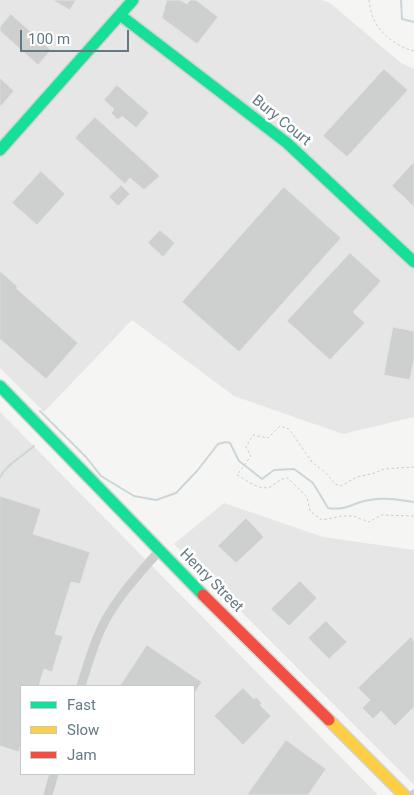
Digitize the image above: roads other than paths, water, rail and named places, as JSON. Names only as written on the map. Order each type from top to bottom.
[{"type":"street","points":[[0,150],[133,0]]},
{"type":"street","name":"Bury Court","points":[[120,15],[288,143],[414,262]]},
{"type":"street","name":"Henry Street","points":[[0,386],[159,551],[404,795]]},
{"type":"street","points":[[81,685],[96,641],[107,617],[159,551]]},
{"type":"street","points":[[48,795],[54,775]]},
{"type":"waterway","points":[[401,0],[402,19],[414,22]]},
{"type":"waterway","points":[[40,411],[86,457],[101,476],[134,496],[156,500],[176,493],[197,471],[218,444],[226,442],[230,443],[239,461],[262,479],[274,470],[294,469],[313,483],[328,508],[341,508],[375,499],[414,502]]},
{"type":"waterway","points":[[0,477],[11,464],[34,446]]}]
